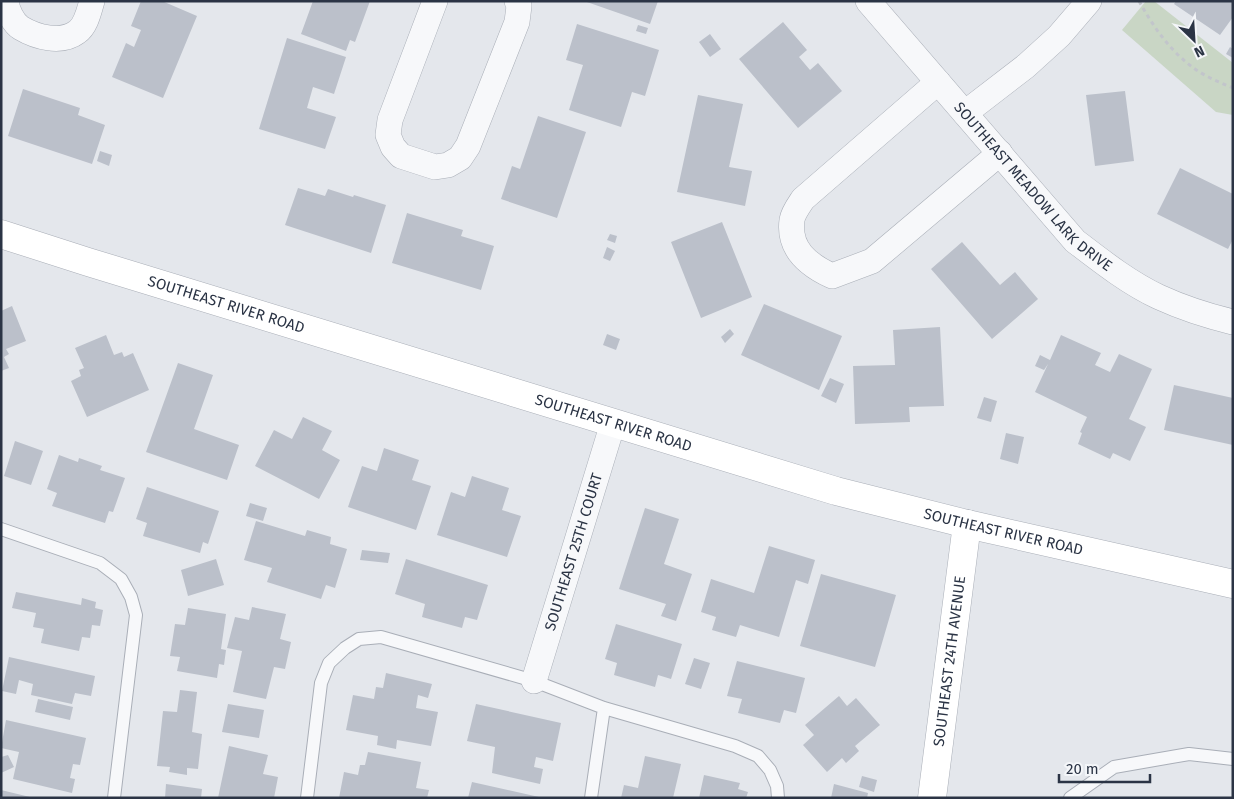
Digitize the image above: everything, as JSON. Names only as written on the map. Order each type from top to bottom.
[{"type":"main road","name":"SOUTHEAST RIVER ROAD","points":[[1,234],[836,490],[967,524],[1233,584]]},
{"type":"main road","name":"SOUTHEAST 24TH AVENUE","points":[[932,798],[967,524]]},
{"type":"street","points":[[6,1],[12,18],[20,28],[50,39],[64,38],[78,32],[84,23],[92,1]]},
{"type":"street","points":[[435,1],[390,120],[388,135],[393,147],[401,156],[435,167],[448,166],[460,158],[468,146],[517,22],[519,6],[517,1]]},
{"type":"street","name":"SOUTHEAST MEADOW LARK DRIVE","points":[[868,1],[1075,241],[1109,267],[1158,296],[1205,315],[1233,322]]},
{"type":"street","points":[[965,113],[1026,66],[1059,36],[1089,1]]},
{"type":"street","points":[[938,82],[803,199],[792,218],[793,239],[801,256],[815,269],[832,276],[872,261],[1000,153]]},
{"type":"street","name":"SOUTHEAST 25TH COURT","points":[[534,681],[613,423]]},
{"type":"lane","points":[[1,529],[100,563],[121,579],[131,597],[136,614],[114,798]]},
{"type":"lane","points":[[307,798],[321,683],[329,663],[345,648],[359,639],[381,637],[534,681],[604,708],[736,746],[758,756],[770,770],[777,786],[778,798]]},
{"type":"lane","points":[[591,798],[604,708]]},
{"type":"lane","points":[[1070,798],[1114,767],[1188,754],[1233,760]]},
{"type":"path","points":[[1139,1],[1150,20],[1173,51],[1198,72],[1233,88]]},
{"type":"green space","points":[[1146,1],[1154,1],[1233,63],[1233,115],[1216,112],[1122,30]]},
{"type":"building","points":[[141,1],[162,1],[197,16],[163,98],[112,77],[126,43],[134,47],[141,30],[131,26]]},
{"type":"building","points":[[313,1],[370,1],[355,42],[350,40],[346,51],[301,34]]},
{"type":"building","points":[[584,1],[658,1],[650,24]]},
{"type":"building","points":[[1176,1],[1233,1],[1233,17],[1220,35],[1174,4]]},
{"type":"building","points":[[783,22],[807,50],[799,57],[810,70],[818,63],[842,91],[798,128],[739,59]]},
{"type":"building","points":[[577,24],[659,50],[645,96],[632,92],[621,127],[569,110],[583,65],[566,60]]},
{"type":"building","points":[[638,25],[648,28],[646,34],[636,31]]},
{"type":"building","points":[[710,34],[721,49],[710,57],[699,42]]},
{"type":"building","points":[[287,38],[346,57],[334,94],[313,87],[307,108],[336,117],[325,149],[259,129]]},
{"type":"building","points":[[1230,47],[1233,49],[1233,58],[1226,54]]},
{"type":"building","points":[[23,89],[80,108],[78,115],[105,125],[92,164],[8,136]]},
{"type":"building","points":[[1125,91],[1134,161],[1095,166],[1086,95]]},
{"type":"building","points":[[698,95],[743,104],[729,167],[752,171],[745,206],[677,192]]},
{"type":"building","points":[[538,116],[586,132],[557,218],[501,199],[512,166],[520,169]]},
{"type":"building","points":[[100,151],[112,155],[109,166],[97,161]]},
{"type":"building","points":[[1180,168],[1233,194],[1233,239],[1228,249],[1157,214]]},
{"type":"building","points":[[298,188],[325,196],[328,189],[386,205],[371,253],[285,225]]},
{"type":"building","points":[[407,213],[463,230],[461,236],[494,246],[481,290],[392,263]]},
{"type":"building","points":[[722,222],[752,297],[701,318],[671,242]]},
{"type":"building","points":[[610,234],[617,236],[615,243],[607,240]]},
{"type":"building","points":[[962,242],[1000,285],[1015,272],[1038,299],[992,339],[931,269]]},
{"type":"building","points":[[607,247],[615,251],[610,261],[603,258]]},
{"type":"building","points":[[764,304],[842,336],[819,390],[741,355]]},
{"type":"building","points":[[12,306],[26,341],[6,349],[9,354],[4,357],[9,368],[1,371],[1,311]]},
{"type":"building","points":[[940,327],[944,406],[909,407],[910,422],[855,424],[853,366],[895,365],[893,330]]},
{"type":"building","points":[[730,329],[734,334],[725,343],[721,337]]},
{"type":"building","points":[[607,334],[620,339],[616,350],[603,345]]},
{"type":"building","points":[[106,335],[114,355],[122,352],[124,357],[133,353],[149,390],[87,417],[71,381],[81,376],[79,370],[84,368],[75,348]]},
{"type":"building","points":[[1061,335],[1101,353],[1095,365],[1110,372],[1119,354],[1152,369],[1129,419],[1146,427],[1130,461],[1113,453],[1110,459],[1078,444],[1082,433],[1080,432],[1087,417],[1035,392],[1048,364],[1044,370],[1035,366],[1040,355],[1050,360]]},
{"type":"building","points":[[178,363],[213,375],[194,429],[239,445],[227,480],[146,452]]},
{"type":"building","points":[[830,378],[844,384],[836,403],[821,396]]},
{"type":"building","points":[[1174,385],[1233,398],[1233,445],[1164,430]]},
{"type":"building","points":[[984,397],[997,401],[991,422],[977,418]]},
{"type":"building","points":[[303,417],[332,431],[322,450],[340,460],[319,499],[255,466],[274,430],[292,439]]},
{"type":"building","points":[[1006,433],[1024,437],[1018,464],[1000,459]]},
{"type":"building","points":[[15,441],[43,451],[31,485],[4,476]]},
{"type":"building","points":[[384,448],[419,460],[412,480],[431,486],[416,530],[348,507],[362,466],[377,471]]},
{"type":"building","points":[[59,455],[78,462],[79,458],[102,466],[100,470],[125,478],[113,512],[109,511],[105,523],[52,506],[57,493],[47,489]]},
{"type":"building","points":[[472,476],[509,488],[502,510],[521,516],[507,557],[437,535],[451,492],[465,497]]},
{"type":"building","points":[[147,487],[219,511],[208,544],[203,542],[200,553],[143,536],[147,523],[136,519]]},
{"type":"building","points":[[250,503],[267,508],[263,521],[246,516]]},
{"type":"building","points":[[645,508],[679,519],[664,564],[692,574],[676,621],[661,616],[666,604],[619,589]]},
{"type":"building","points":[[256,521],[305,536],[307,530],[331,537],[330,544],[347,549],[335,588],[326,585],[321,599],[267,582],[272,568],[244,560]]},
{"type":"building","points":[[769,546],[815,560],[808,584],[796,580],[779,637],[740,625],[736,637],[712,630],[716,617],[701,612],[711,579],[754,593]]},
{"type":"building","points":[[362,550],[390,553],[388,563],[360,560]]},
{"type":"building","points":[[216,559],[224,585],[188,596],[181,570]]},
{"type":"building","points":[[406,559],[488,585],[477,620],[465,617],[462,628],[422,617],[425,604],[395,594]]},
{"type":"building","points":[[821,574],[896,595],[875,667],[800,646]]},
{"type":"building","points":[[16,592],[81,605],[82,598],[96,602],[95,608],[103,610],[100,626],[92,625],[90,638],[82,637],[79,651],[41,643],[44,629],[33,627],[36,613],[12,608]]},
{"type":"building","points":[[252,607],[286,614],[280,639],[291,642],[285,669],[274,667],[266,699],[233,692],[242,651],[227,648],[235,617],[249,620]]},
{"type":"building","points":[[188,608],[226,614],[221,649],[226,650],[224,665],[219,664],[217,678],[177,671],[180,657],[170,656],[175,624],[185,625]]},
{"type":"building","points":[[616,624],[682,644],[671,679],[658,675],[655,687],[614,675],[617,663],[605,659]]},
{"type":"building","points":[[9,657],[95,676],[91,696],[75,693],[72,704],[31,695],[33,684],[19,680],[16,694],[2,691]]},
{"type":"building","points":[[694,658],[710,663],[701,689],[685,684]]},
{"type":"building","points":[[737,661],[805,678],[796,713],[784,710],[780,723],[738,713],[742,699],[727,696]]},
{"type":"building","points":[[386,673],[432,684],[428,698],[418,695],[416,708],[438,712],[431,746],[397,740],[396,749],[377,745],[378,736],[346,730],[353,695],[374,699],[376,687],[383,688]]},
{"type":"building","points":[[180,690],[197,692],[192,732],[202,734],[198,769],[187,768],[187,775],[169,772],[170,767],[157,766],[163,711],[177,712]]},
{"type":"building","points":[[839,696],[847,706],[856,698],[880,725],[855,746],[859,751],[846,763],[842,758],[827,772],[803,745],[814,735],[805,725]]},
{"type":"building","points":[[38,699],[73,707],[70,720],[35,712]]},
{"type":"building","points":[[228,704],[264,710],[259,738],[222,732]]},
{"type":"building","points":[[476,704],[561,723],[553,761],[536,757],[534,767],[543,769],[540,784],[492,773],[495,747],[467,741]]},
{"type":"building","points":[[6,720],[86,738],[80,765],[73,764],[70,778],[75,779],[72,793],[13,779],[19,752],[1,748]]},
{"type":"building","points":[[229,746],[268,755],[263,774],[278,777],[274,798],[218,798]]},
{"type":"building","points":[[368,752],[421,762],[416,788],[429,790],[427,798],[339,798],[344,772],[358,775],[360,765],[365,765]]},
{"type":"building","points":[[8,755],[14,767],[1,773],[1,757]]},
{"type":"building","points":[[645,756],[681,764],[673,798],[621,798],[624,785],[638,788]]},
{"type":"building","points":[[704,775],[740,783],[738,789],[748,792],[746,798],[699,798]]},
{"type":"building","points":[[862,776],[877,780],[874,792],[859,787]]},
{"type":"building","points":[[472,782],[539,797],[539,798],[468,798]]},
{"type":"building","points":[[166,784],[202,789],[201,798],[165,798]]},
{"type":"building","points":[[834,784],[868,793],[867,798],[831,798]]},
{"type":"building","points":[[1,790],[30,797],[30,798],[1,798]]}]
